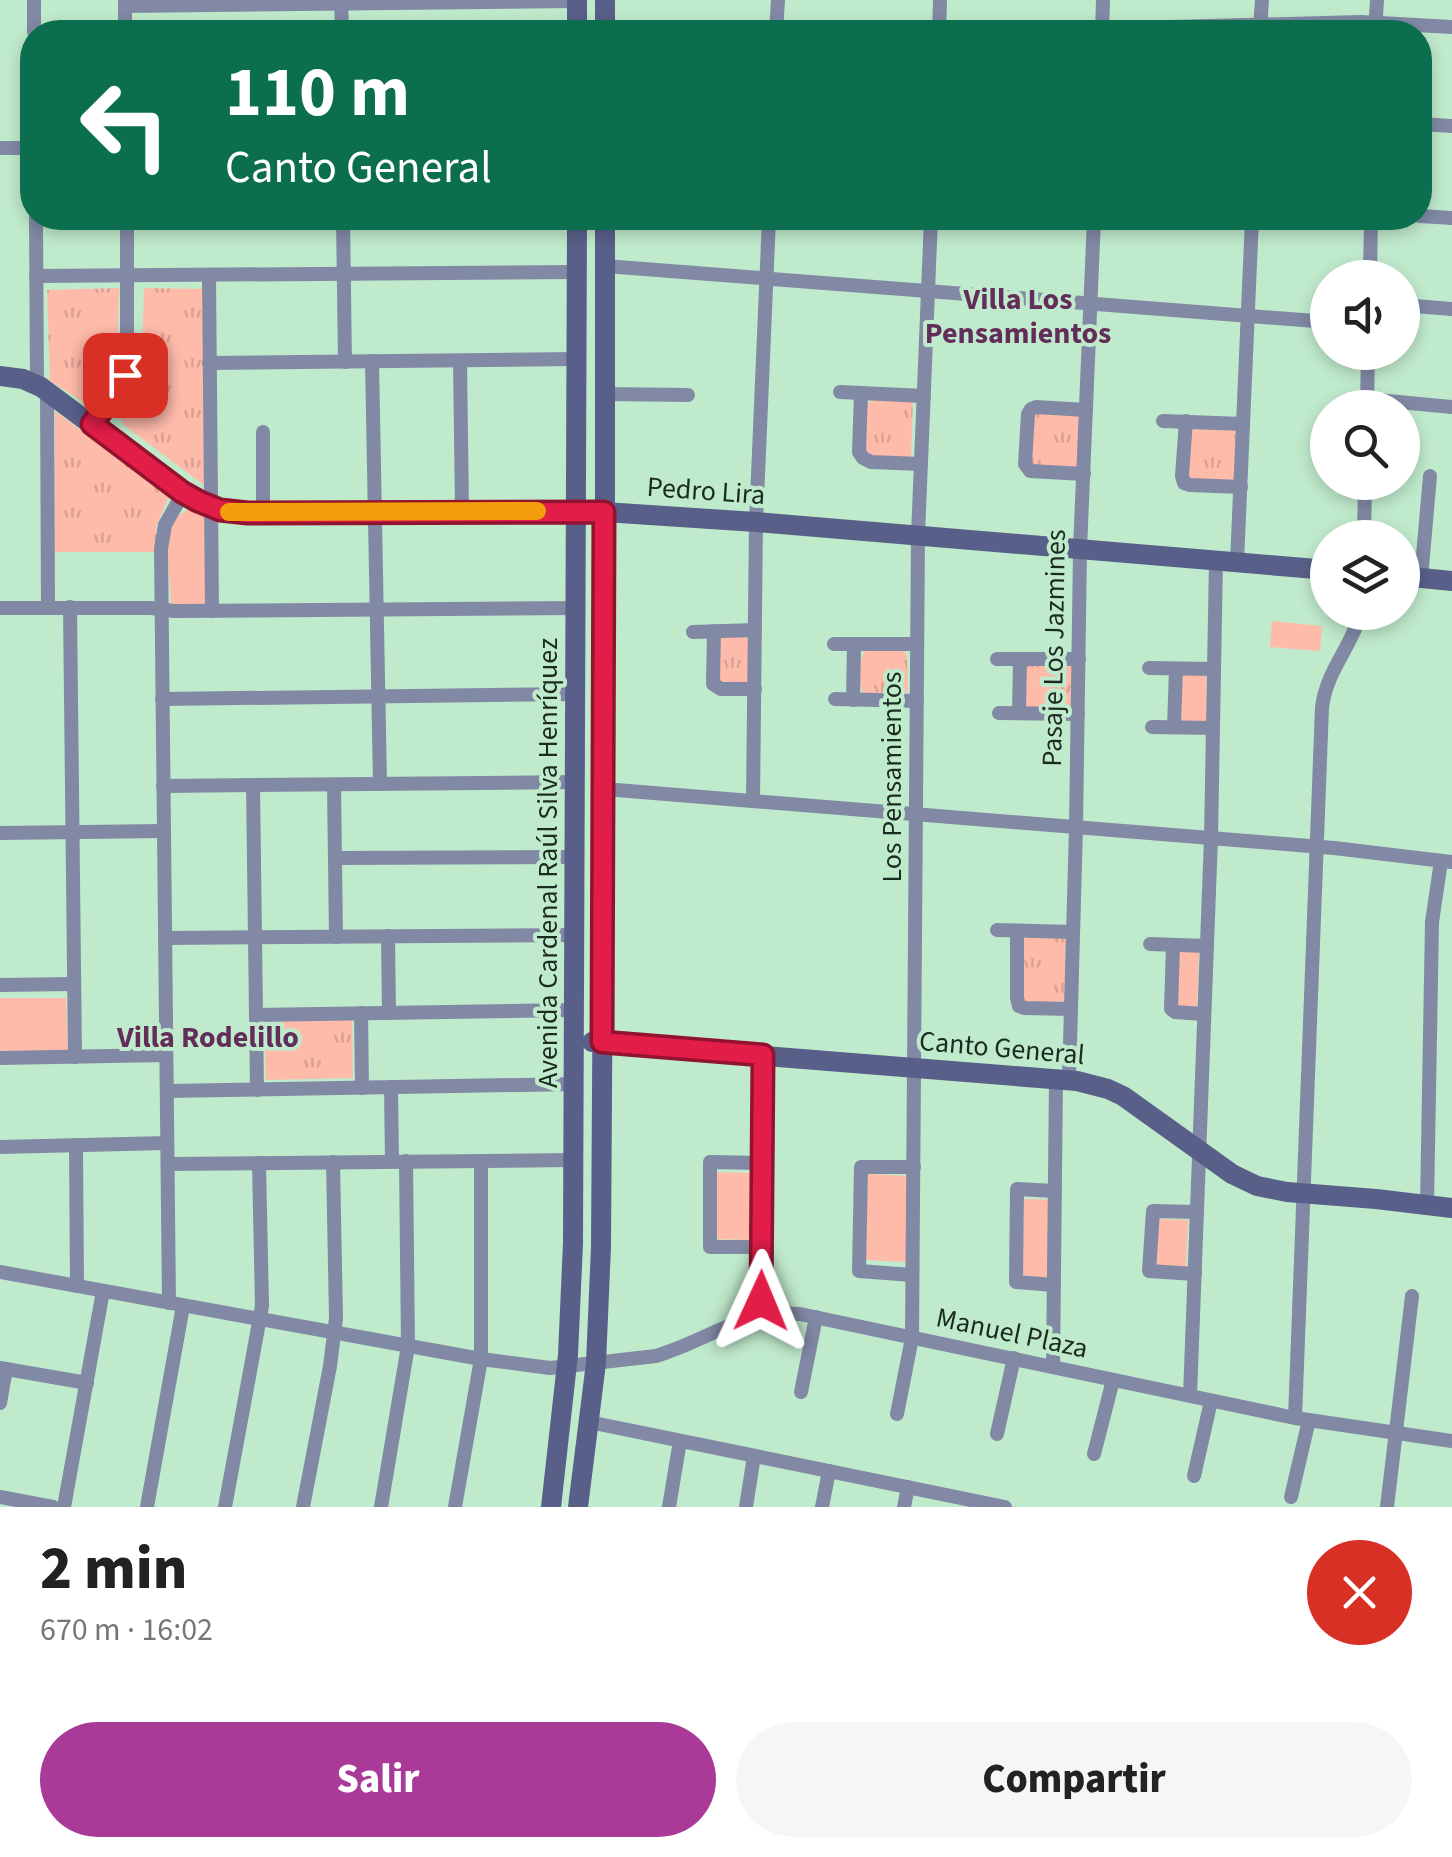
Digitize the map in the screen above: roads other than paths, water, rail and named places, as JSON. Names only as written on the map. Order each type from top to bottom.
[{"type":"main road","name":"Avenida Cardenal Raúl Silva Henríquez","points":[[550,1507],[567,1366],[573,1243],[577,230]]},
{"type":"main road","name":"Avenida Cardenal Raúl Silva Henríquez","points":[[578,1507],[596,1363],[600,1247],[605,230]]},
{"type":"main road","name":"Pedro Lira","points":[[0,376],[23,379],[42,388],[182,492],[229,512],[604,512],[1310,568]]},
{"type":"main road","points":[[1420,578],[1452,582]]},
{"type":"main road","name":"Canto General","points":[[576,1042],[1093,1084],[1123,1096],[1244,1181],[1272,1190],[1452,1208]]},
{"type":"street","points":[[125,3],[577,0]]},
{"type":"street","points":[[36,230],[48,608]]},
{"type":"street","points":[[92,424],[125,375],[127,230]]},
{"type":"street","points":[[344,230],[345,362]]},
{"type":"street","points":[[753,801],[756,522],[768,230]]},
{"type":"street","name":"Los Pensamientos","points":[[897,1414],[912,1338],[918,535],[931,230]]},
{"type":"street","name":"Pasaje Los Jazmines","points":[[1053,1366],[1055,1190],[1071,1008],[1080,549],[1093,230]]},
{"type":"street","points":[[1190,1396],[1214,669],[1240,487],[1252,230]]},
{"type":"street","points":[[1370,260],[1371,230]]},
{"type":"street","points":[[604,266],[1310,321]]},
{"type":"street","points":[[36,276],[577,272]]},
{"type":"street","points":[[209,276],[212,611]]},
{"type":"street","points":[[1420,307],[1452,308]]},
{"type":"street","points":[[210,363],[577,359]]},
{"type":"street","points":[[460,360],[462,511]]},
{"type":"street","points":[[372,361],[380,784]]},
{"type":"street","points":[[840,392],[924,396]]},
{"type":"street","points":[[861,393],[859,452],[863,458],[871,462],[921,464]]},
{"type":"street","points":[[604,394],[688,395]]},
{"type":"street","points":[[1420,405],[1452,406]]},
{"type":"street","points":[[1084,474],[1030,471],[1024,464],[1031,409],[1086,410]]},
{"type":"street","points":[[1163,421],[1243,424]]},
{"type":"street","points":[[1186,422],[1184,482],[1240,487]]},
{"type":"street","points":[[263,432],[263,513]]},
{"type":"street","points":[[1420,532],[1430,476]]},
{"type":"street","points":[[148,1507],[176,1304],[168,1164],[161,609],[162,535],[182,492]]},
{"type":"street","points":[[0,608],[577,608]]},
{"type":"street","points":[[70,608],[75,1057]]},
{"type":"street","points":[[693,632],[755,630]]},
{"type":"street","points":[[1291,1497],[1302,1419],[1302,1193],[1323,695],[1332,669],[1355,630]]},
{"type":"street","points":[[714,632],[713,684],[721,689],[754,689]]},
{"type":"street","points":[[834,644],[917,644]]},
{"type":"street","points":[[854,644],[854,700]]},
{"type":"street","points":[[997,659],[1079,659]]},
{"type":"street","points":[[1019,713],[1020,659]]},
{"type":"street","points":[[1150,668],[1214,669]]},
{"type":"street","points":[[1174,728],[1176,668]]},
{"type":"street","points":[[162,700],[576,694]]},
{"type":"street","points":[[835,699],[917,701]]},
{"type":"street","points":[[998,713],[1078,714]]},
{"type":"street","points":[[1152,727],[1213,728]]},
{"type":"street","points":[[163,786],[576,782]]},
{"type":"street","points":[[334,784],[336,937]]},
{"type":"street","points":[[253,785],[257,1090]]},
{"type":"street","points":[[604,788],[1317,846],[1447,861],[1432,922],[1427,1205]]},
{"type":"street","points":[[0,833],[164,831]]},
{"type":"street","points":[[335,858],[576,856]]},
{"type":"street","points":[[997,930],[1073,932]]},
{"type":"street","points":[[1017,931],[1019,1006],[1071,1008]]},
{"type":"street","points":[[165,938],[576,935]]},
{"type":"street","points":[[388,936],[390,1013]]},
{"type":"street","points":[[1150,944],[1207,946]]},
{"type":"street","points":[[1173,945],[1171,1010],[1204,1014]]},
{"type":"street","points":[[0,986],[74,984]]},
{"type":"street","points":[[256,1015],[576,1010]]},
{"type":"street","points":[[361,1013],[362,1088]]},
{"type":"street","points":[[0,1058],[166,1055]]},
{"type":"street","points":[[761,1314],[763,1055]]},
{"type":"street","points":[[167,1091],[575,1084]]},
{"type":"street","points":[[380,1507],[408,1346],[399,1161],[391,1088]]},
{"type":"street","points":[[0,1147],[168,1143]]},
{"type":"street","points":[[76,1146],[77,1286]]},
{"type":"street","points":[[168,1164],[574,1160]]},
{"type":"street","points":[[455,1507],[482,1360],[481,1161]]},
{"type":"street","points":[[302,1507],[334,1333],[333,1162]]},
{"type":"street","points":[[761,1247],[710,1248],[710,1162],[762,1163]]},
{"type":"street","points":[[224,1507],[262,1292],[260,1163]]},
{"type":"street","points":[[912,1275],[859,1271],[861,1167],[914,1167]]},
{"type":"street","points":[[1054,1285],[1016,1282],[1017,1189],[1055,1190]]},
{"type":"street","points":[[1194,1274],[1150,1271],[1153,1211],[1197,1212]]},
{"type":"street","name":"Manuel Plaza","points":[[0,1272],[482,1360],[550,1368],[656,1356],[730,1324],[761,1314],[786,1312],[1302,1419],[1452,1441]]},
{"type":"street","points":[[64,1507],[103,1291]]},
{"type":"street","points":[[1386,1507],[1412,1296]]},
{"type":"street","points":[[800,1392],[816,1317]]},
{"type":"street","points":[[997,1434],[1014,1358]]},
{"type":"street","points":[[0,1403],[3,1368],[86,1384]]},
{"type":"street","points":[[1094,1454],[1113,1380]]},
{"type":"street","points":[[1194,1476],[1211,1401]]},
{"type":"street","points":[[589,1422],[1005,1507]]},
{"type":"street","points":[[669,1507],[680,1441]]},
{"type":"street","points":[[746,1507],[754,1456]]},
{"type":"street","points":[[822,1507],[828,1471]]},
{"type":"street","points":[[904,1507],[908,1487]]},
{"type":"street","points":[[0,1498],[53,1507]]},
{"type":"district","name":"Villa Los Pensamientos","points":[[1018,316]]},
{"type":"district","name":"Villa Rodelillo","points":[[208,1037]]}]
